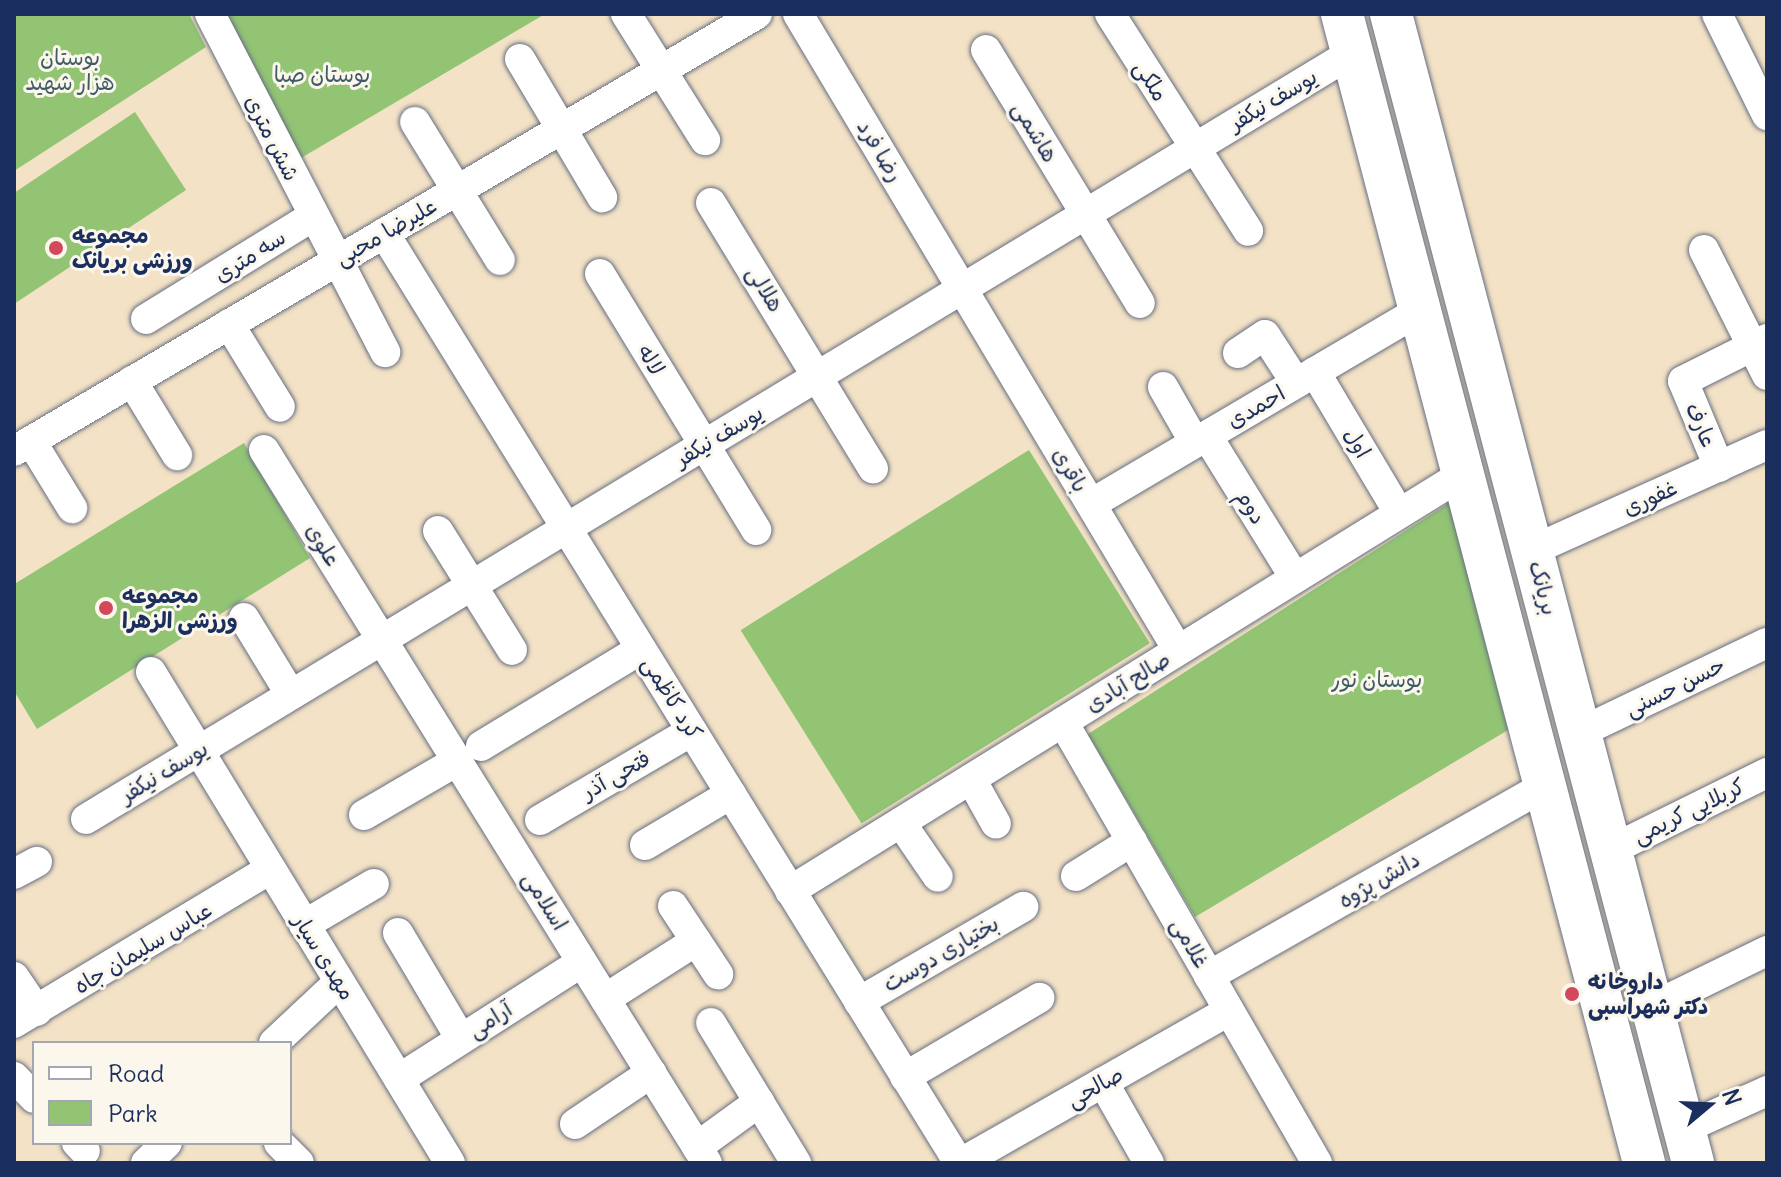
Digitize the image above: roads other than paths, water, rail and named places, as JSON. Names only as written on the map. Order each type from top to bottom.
[{"type":"main road","points":[[1347,33],[1394,27]]},
{"type":"main road","name":"بریانک","points":[[1394,27],[1583,731],[1687,1153]]},
{"type":"main road","name":"بریانک","points":[[1347,33],[1548,784],[1644,1163]]},
{"type":"street","name":"شش متری","points":[[210,14],[335,262],[385,352]]},
{"type":"street","points":[[626,14],[705,140]]},
{"type":"street","name":"علیرضا محبی","points":[[22,446],[757,14]]},
{"type":"street","name":"رضا فرد","points":[[798,14],[962,288]]},
{"type":"street","name":"ملکی","points":[[1110,14],[1193,149],[1248,231]]},
{"type":"street","points":[[1717,14],[1767,115]]},
{"type":"street","name":"یوسف نیکفر","points":[[86,819],[1193,149],[1347,33]]},
{"type":"street","name":"هاشمی","points":[[986,50],[1140,303]]},
{"type":"street","points":[[520,59],[602,197]]},
{"type":"street","points":[[415,122],[500,260]]},
{"type":"street","name":"هلالی","points":[[711,203],[873,468]]},
{"type":"street","name":"سه متری","points":[[146,319],[312,217]]},
{"type":"street","name":"کرد کاظمی","points":[[384,233],[960,1163]]},
{"type":"street","points":[[1704,250],[1760,342],[1767,375]]},
{"type":"street","name":"لاله","points":[[600,274],[756,530]]},
{"type":"street","name":"باقری","points":[[962,288],[1178,650]]},
{"type":"street","name":"احمدی","points":[[1091,504],[1421,310]]},
{"type":"street","points":[[229,324],[280,407]]},
{"type":"street","name":"اول","points":[[1238,353],[1265,335],[1306,378],[1399,513]]},
{"type":"street","name":"عارف","points":[[1719,467],[1683,381],[1760,342]]},
{"type":"street","points":[[132,381],[177,455]]},
{"type":"street","name":"دوم","points":[[1163,387],[1295,578]]},
{"type":"street","name":"غفوری","points":[[1533,550],[1767,445]]},
{"type":"street","points":[[22,446],[72,508]]},
{"type":"street","name":"علوی","points":[[264,450],[382,640]]},
{"type":"street","name":"صالح آبادی","points":[[790,891],[1465,473]]},
{"type":"street","points":[[438,531],[512,650]]},
{"type":"street","points":[[244,618],[291,695]]},
{"type":"street","name":"اسلامی","points":[[382,640],[469,754],[582,962],[702,1155]]},
{"type":"street","name":"حسن حسنی","points":[[1583,731],[1767,643]]},
{"type":"street","points":[[364,815],[641,649]]},
{"type":"street","name":"مهدی سیار","points":[[151,672],[450,1163]]},
{"type":"street","name":"غلامی","points":[[1063,722],[1317,1163]]},
{"type":"street","name":"فتحی آذر","points":[[540,820],[692,731]]},
{"type":"street","name":"کربلایی کریمی","points":[[1611,850],[1767,773]]},
{"type":"street","points":[[971,779],[996,824]]},
{"type":"street","name":"دانش پژوه","points":[[1209,976],[1548,784]]},
{"type":"street","points":[[645,845],[731,794]]},
{"type":"street","points":[[901,823],[938,877]]},
{"type":"street","points":[[1075,876],[1132,841]]},
{"type":"street","name":"عباس سلیمان جاه","points":[[25,1017],[270,869]]},
{"type":"street","points":[[304,925],[374,884]]},
{"type":"street","points":[[673,906],[718,974]]},
{"type":"street","name":"بختیاری دوست","points":[[859,1002],[1023,907]]},
{"type":"street","points":[[398,933],[461,1039]]},
{"type":"street","points":[[605,999],[696,941]]},
{"type":"street","points":[[1652,1007],[1767,951]]},
{"type":"street","name":"آرامی","points":[[399,1079],[582,962]]},
{"type":"street","points":[[14,977],[25,1017]]},
{"type":"street","points":[[276,1041],[339,982]]},
{"type":"street","points":[[905,1077],[1039,998]]},
{"type":"street","name":"صالحی","points":[[960,1163],[1229,1011]]},
{"type":"street","points":[[711,1023],[796,1163]]},
{"type":"street","points":[[575,1124],[651,1073]]},
{"type":"street","points":[[14,1077],[32,1096]]},
{"type":"street","points":[[1103,1082],[1149,1163]]},
{"type":"street","points":[[1687,1153],[1767,1091]]},
{"type":"street","points":[[702,1155],[759,1102]]},
{"type":"street","points":[[146,1163],[165,1145]]},
{"type":"street","points":[[281,1145],[299,1163]]},
{"type":"place","name":"مجموعه ورزشی بریانک","points":[[56,248]]},
{"type":"place","name":"مجموعه ورزشی الزهرا","points":[[106,608]]},
{"type":"place","name":"داروخانه دکتر شهراسبی","points":[[1572,994]]},
{"type":"park label","name":"بوستان هزار شهید","points":[[70,70]]},
{"type":"park label","name":"بوستان صبا","points":[[322,75]]},
{"type":"park label","name":"بوستان نور","points":[[1377,680]]}]
